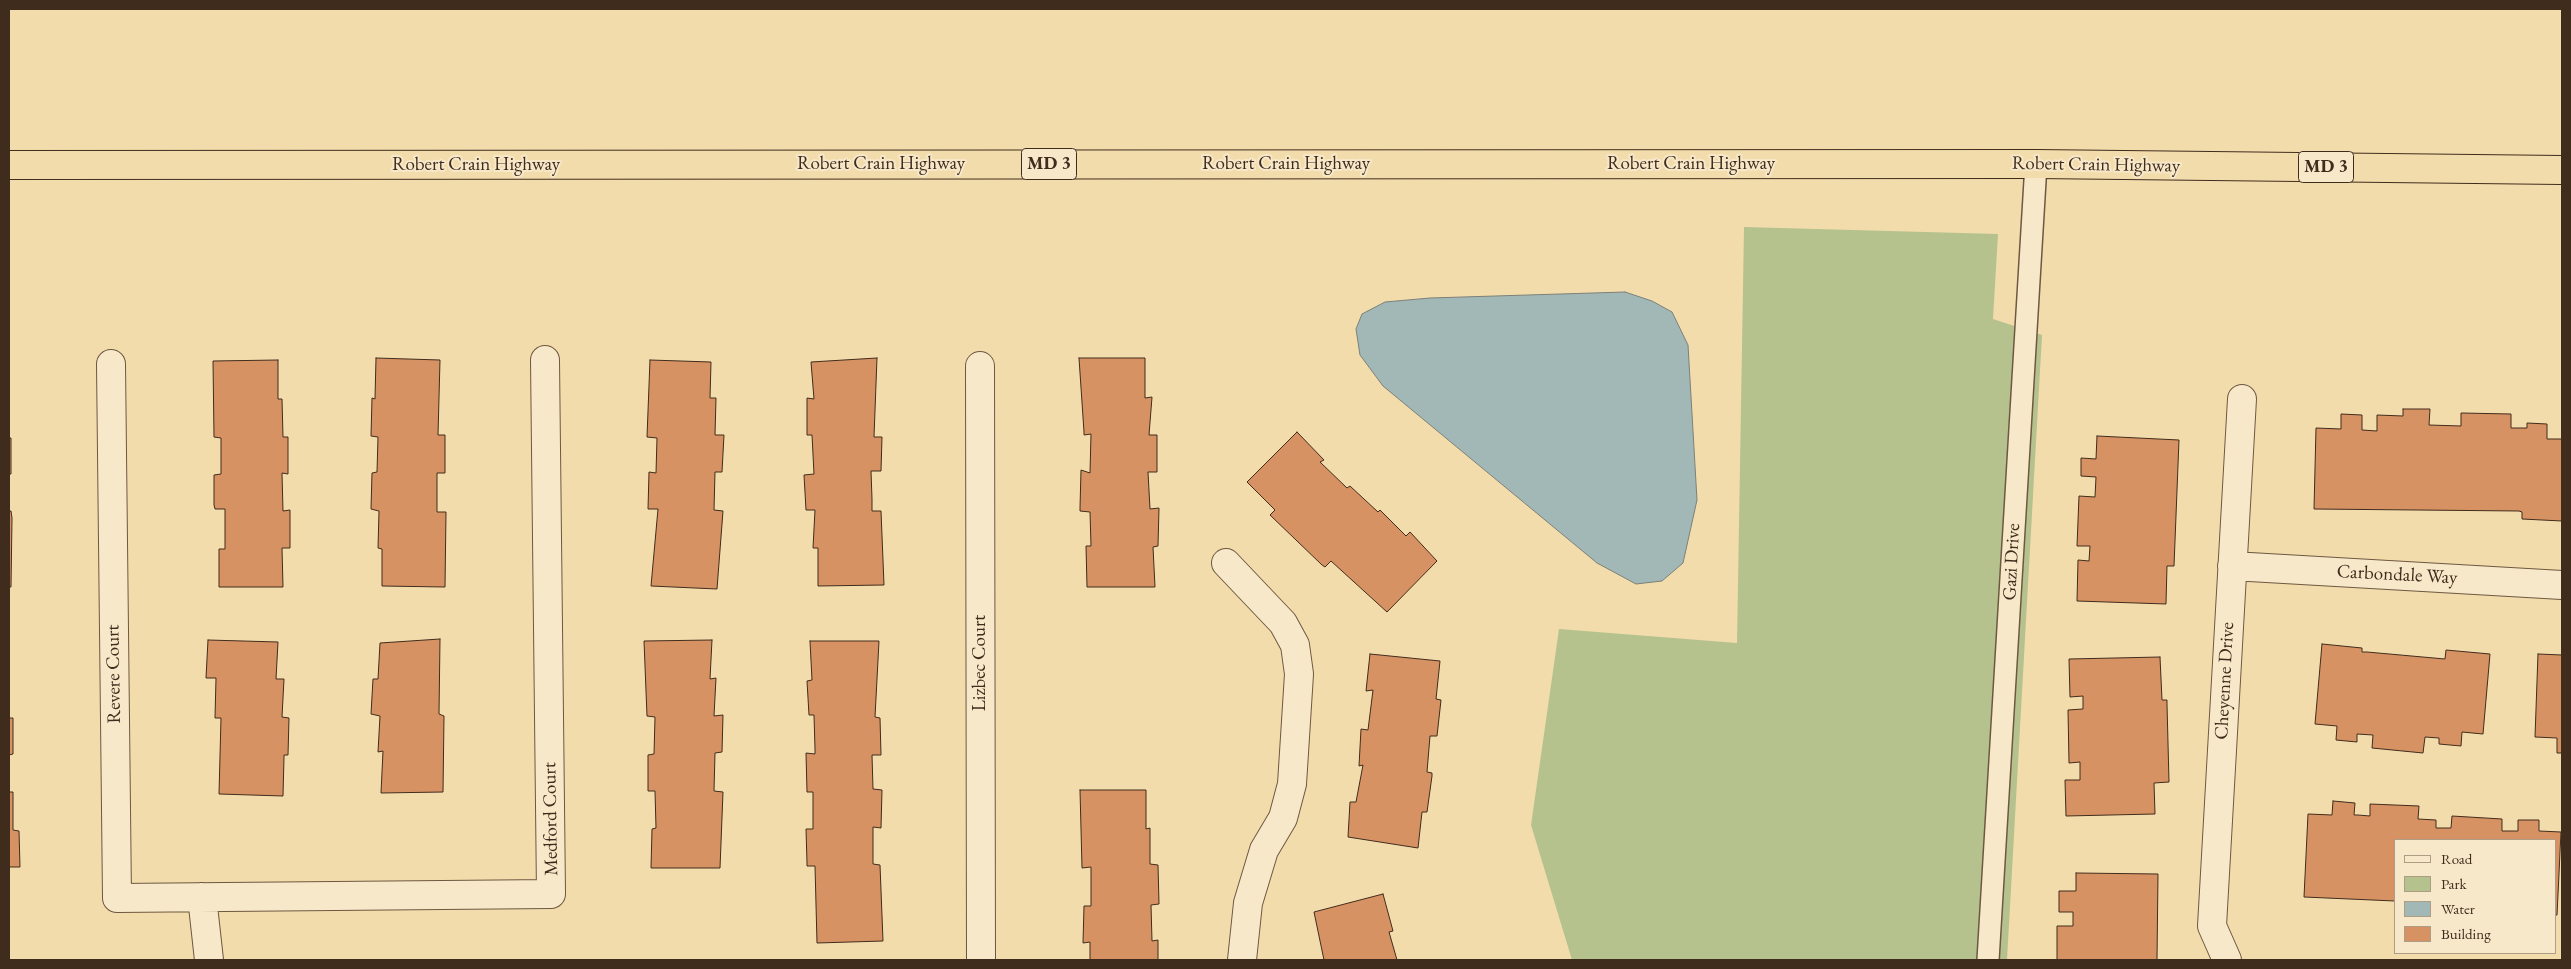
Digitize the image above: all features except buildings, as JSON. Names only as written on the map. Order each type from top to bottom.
[{"type":"highway","name":"Robert Crain Highway","points":[[9,165],[2036,164],[2562,170]]},
{"type":"street","name":"Medford Court","points":[[202,897],[551,894],[545,360]]},
{"type":"street","name":"Revere Court","points":[[111,364],[117,898],[202,897]]},
{"type":"street","name":"Lizbec Court","points":[[980,366],[981,960]]},
{"type":"street","name":"Cheyenne Drive","points":[[2227,960],[2212,926],[2242,399]]},
{"type":"street","points":[[1226,563],[1284,624],[1295,645],[1299,674],[1292,784],[1283,818],[1264,850],[1248,903],[1242,960]]},
{"type":"street","name":"Carbondale Way","points":[[2232,566],[2562,585]]},
{"type":"street","points":[[202,897],[209,960]]},
{"type":"lane","name":"Gazi Drive","points":[[1988,960],[2036,164]]},
{"type":"green space","points":[[1744,227],[1998,234],[1993,319],[2042,335],[2007,960],[1572,960],[1531,825],[1559,629],[1737,643]]},
{"type":"water","points":[[1625,292],[1652,301],[1672,312],[1688,345],[1697,500],[1683,563],[1662,581],[1636,584],[1597,563],[1383,386],[1360,355],[1356,329],[1362,314],[1385,302],[1430,298]]}]
